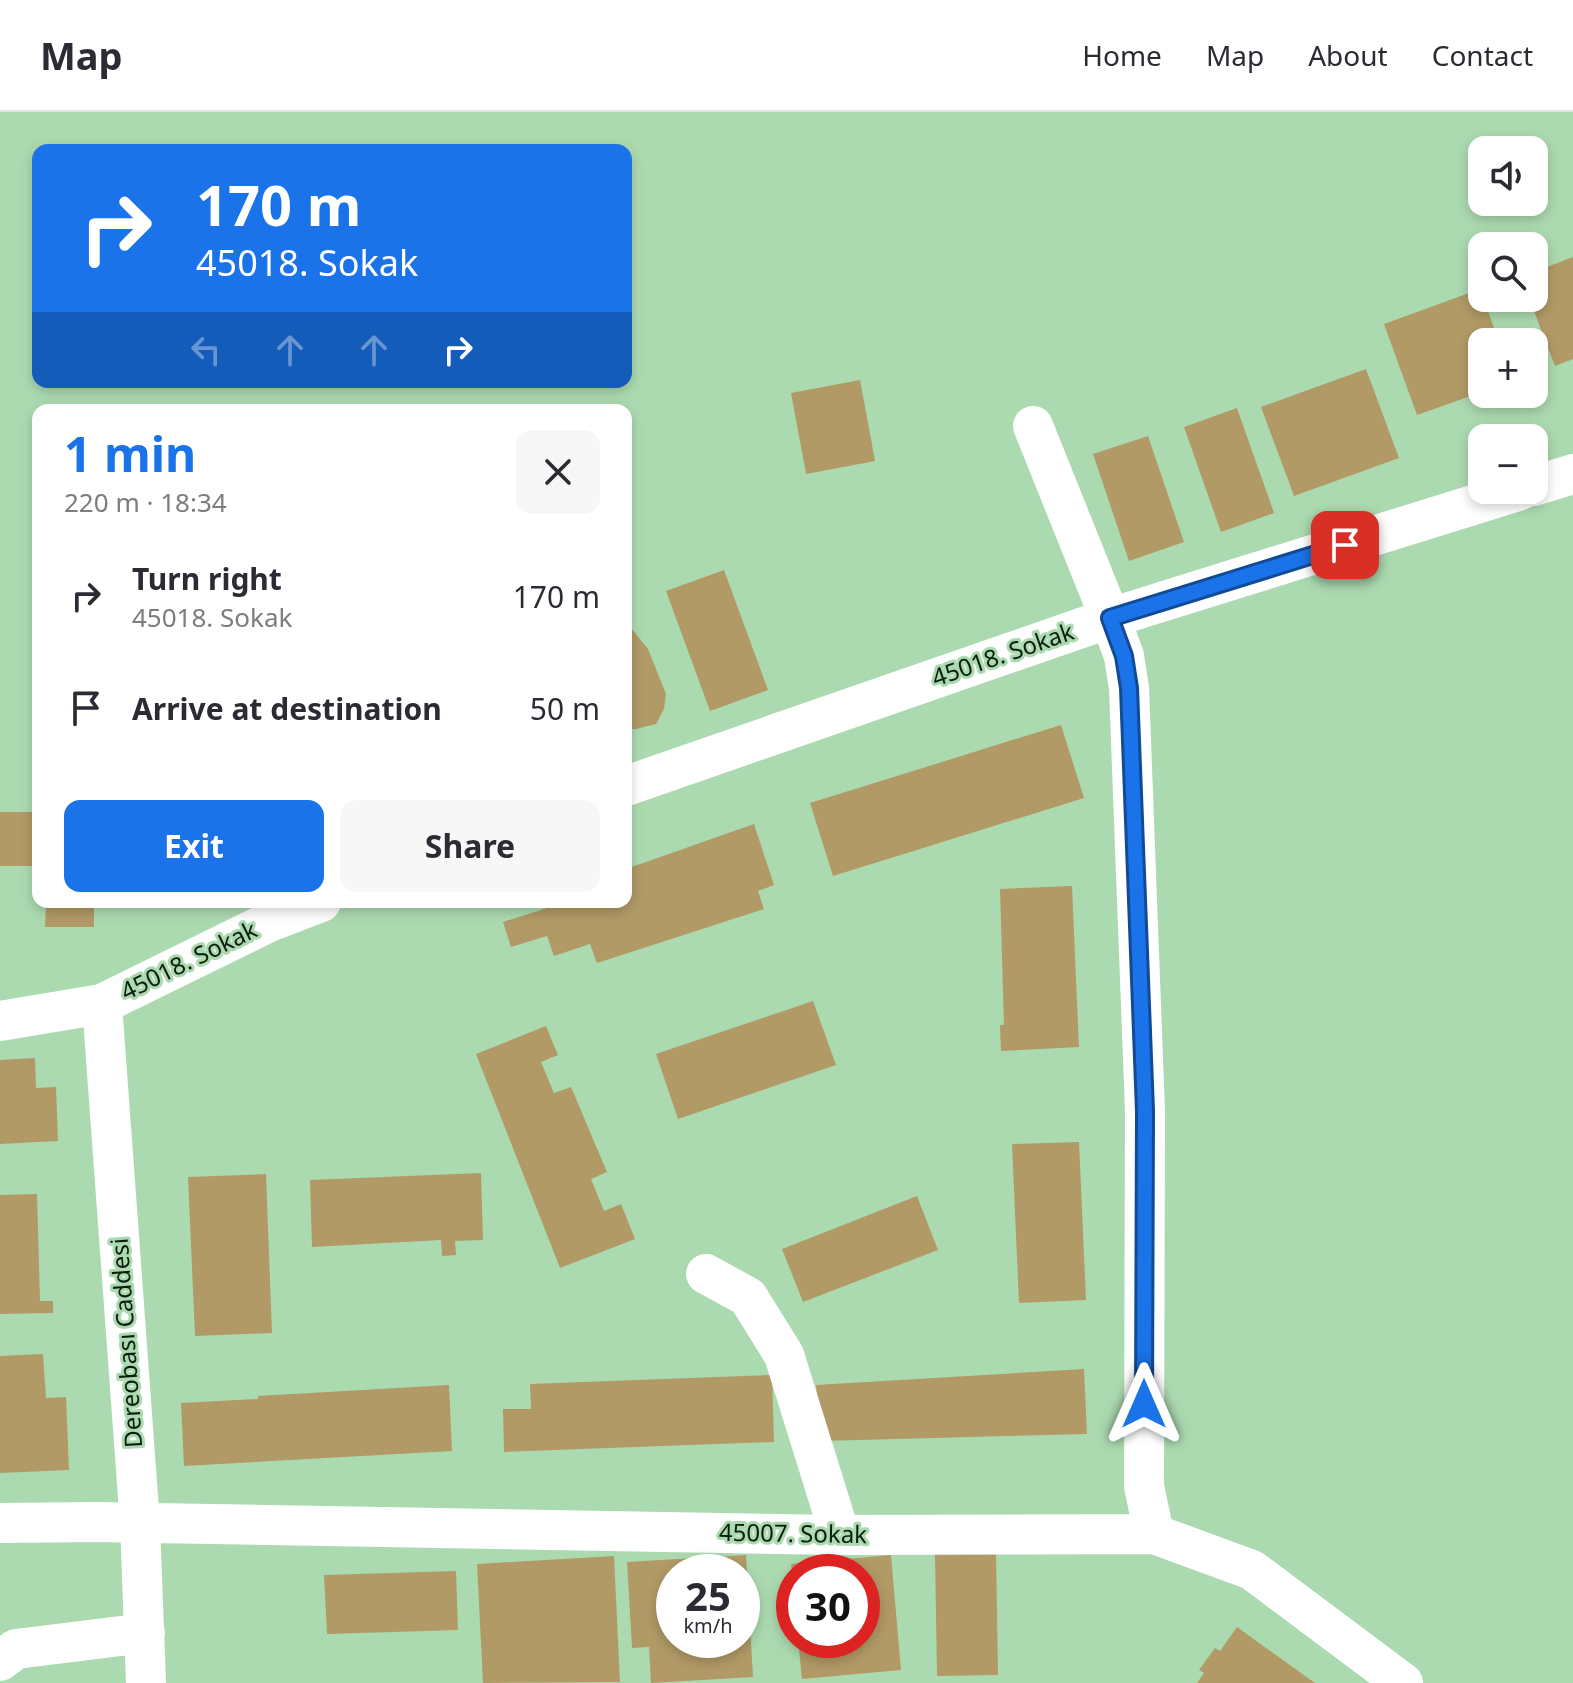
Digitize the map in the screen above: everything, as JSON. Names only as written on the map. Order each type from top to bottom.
[{"type":"street","points":[[1033,426],[1124,656],[1129,688],[1145,1111],[1144,1486],[1154,1534]]},
{"type":"street","points":[[1548,482],[1573,474]]},
{"type":"street","name":"45018. Sokak","points":[[632,784],[1110,618],[1476,504]]},
{"type":"street","name":"45018. Sokak","points":[[0,1021],[102,1004],[269,922],[305,908]]},
{"type":"street","name":"Dereobası Caddesi","points":[[102,1004],[140,1524],[148,1683]]},
{"type":"street","points":[[706,1274],[748,1297],[784,1355],[840,1535]]},
{"type":"street","name":"45007. Sokak","points":[[0,1523],[840,1535],[1154,1534],[1252,1570],[1403,1683]]},
{"type":"street","points":[[0,1661],[16,1649],[145,1633]]},
{"type":"building","points":[[1573,257],[1573,359],[1555,366],[1548,348],[1548,328],[1540,328],[1534,312],[1548,312],[1548,267]]},
{"type":"building","points":[[1468,293],[1468,312],[1488,312],[1494,328],[1468,328],[1468,397],[1417,415],[1384,324]]},
{"type":"building","points":[[1366,369],[1399,458],[1294,496],[1261,407]]},
{"type":"building","points":[[860,380],[875,461],[806,474],[791,393]]},
{"type":"building","points":[[1237,408],[1274,513],[1221,532],[1184,427]]},
{"type":"building","points":[[1148,436],[1184,542],[1129,561],[1093,454]]},
{"type":"building","points":[[724,570],[768,690],[710,711],[666,591]]},
{"type":"building","points":[[632,629],[648,649],[666,694],[664,709],[656,724],[632,729]]},
{"type":"building","points":[[1061,725],[1084,798],[833,876],[810,803]]},
{"type":"building","points":[[0,812],[32,812],[32,866],[0,866]]},
{"type":"building","points":[[754,824],[774,885],[758,891],[764,909],[597,963],[590,944],[554,956],[547,936],[511,947],[503,922],[547,908],[632,908],[632,867]]},
{"type":"building","points":[[1072,886],[1079,1047],[1001,1051],[1000,1025],[1004,1025],[1000,889]]},
{"type":"building","points":[[46,908],[94,908],[94,927],[45,927]]},
{"type":"building","points":[[813,1001],[836,1065],[678,1119],[656,1054]]},
{"type":"building","points":[[546,1026],[558,1055],[541,1062],[554,1093],[571,1087],[607,1172],[591,1179],[604,1211],[621,1204],[635,1239],[560,1268],[476,1054]]},
{"type":"building","points":[[35,1058],[36,1088],[56,1087],[58,1141],[0,1144],[0,1060]]},
{"type":"building","points":[[1079,1142],[1086,1300],[1019,1303],[1012,1144]]},
{"type":"building","points":[[481,1173],[483,1240],[455,1241],[456,1255],[442,1256],[441,1240],[312,1247],[310,1180]]},
{"type":"building","points":[[266,1174],[272,1333],[195,1336],[188,1177]]},
{"type":"building","points":[[37,1194],[40,1301],[53,1301],[53,1313],[0,1314],[0,1195]]},
{"type":"building","points":[[917,1196],[938,1250],[803,1302],[782,1249]]},
{"type":"building","points":[[43,1354],[46,1398],[66,1397],[69,1470],[0,1473],[0,1356]]},
{"type":"building","points":[[1084,1369],[1087,1434],[821,1441],[816,1385]]},
{"type":"building","points":[[772,1375],[774,1442],[504,1452],[503,1409],[531,1409],[530,1384]]},
{"type":"building","points":[[449,1385],[452,1451],[184,1466],[181,1403]]},
{"type":"building","points":[[996,1553],[998,1675],[937,1676],[935,1554]]},
{"type":"building","points":[[891,1555],[901,1670],[802,1679],[800,1658],[880,1658],[880,1556]]},
{"type":"building","points":[[614,1556],[620,1682],[483,1683],[477,1564]]},
{"type":"building","points":[[656,1560],[656,1658],[752,1658],[753,1677],[651,1683],[649,1647],[632,1648],[627,1562]]},
{"type":"building","points":[[456,1571],[458,1630],[327,1634],[324,1575]]},
{"type":"building","points":[[1237,1627],[1315,1683],[1197,1683],[1204,1673],[1199,1670],[1215,1648],[1220,1651]]},
{"type":"route","points":[[1144,1404],[1145,1111],[1129,688],[1124,656],[1110,618],[1345,545]]}]
